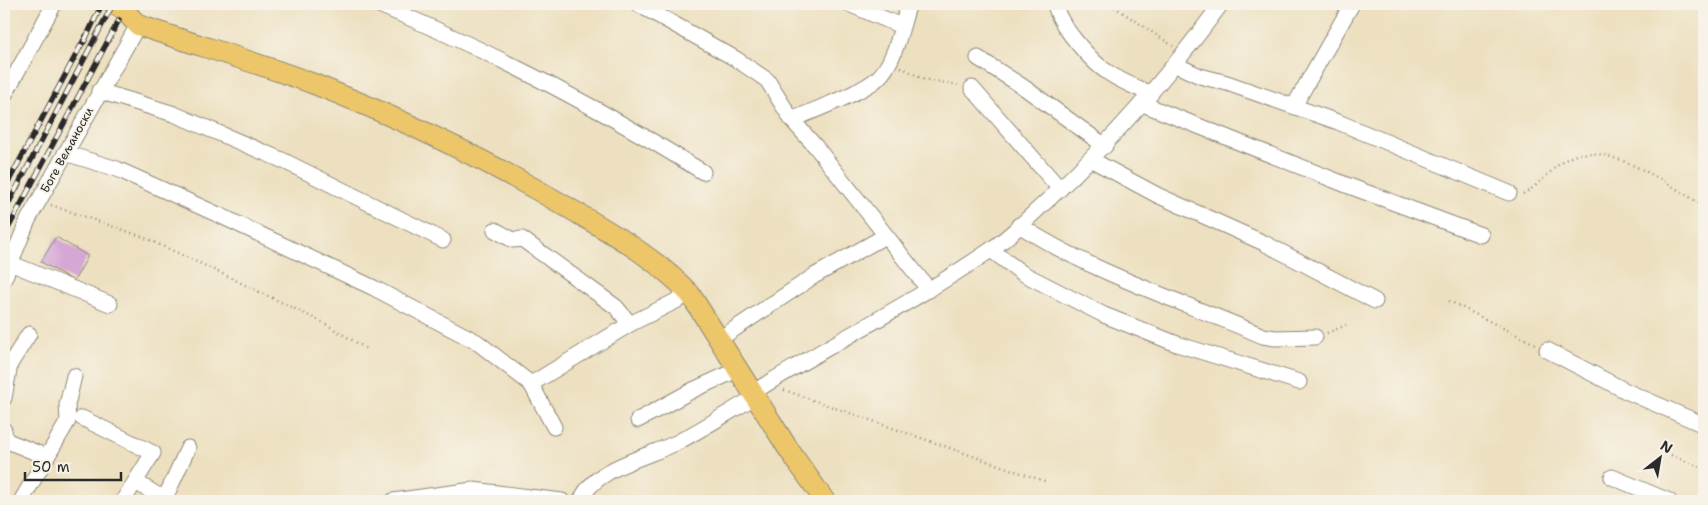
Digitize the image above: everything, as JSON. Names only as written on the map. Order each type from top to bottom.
[{"type":"main road","points":[[120,5],[138,25],[314,84],[438,139],[548,196],[641,250],[670,272],[690,294],[718,340],[825,501]]},
{"type":"street","points":[[4,96],[54,4]]},
{"type":"street","points":[[377,4],[519,68],[652,140],[703,172]]},
{"type":"street","points":[[638,4],[701,38],[758,73],[766,80],[792,120],[816,146],[929,290]]},
{"type":"street","points":[[849,4],[901,26]]},
{"type":"street","points":[[792,120],[853,93],[878,78],[887,64],[909,4]]},
{"type":"street","points":[[1056,4],[1055,10],[1066,28],[1095,62],[1147,99],[1349,186],[1481,235]]},
{"type":"street","points":[[581,501],[588,488],[613,470],[677,442],[754,395],[809,357],[929,290],[991,250],[1092,160],[1147,99],[1221,4]]},
{"type":"street","points":[[1294,106],[1317,70],[1352,4]]},
{"type":"street","name":"Боге Вељаноски","points":[[4,279],[28,220],[99,91],[138,25]]},
{"type":"street","points":[[978,58],[1022,86],[1105,146]]},
{"type":"street","points":[[1180,59],[1200,76],[1294,106],[1441,163],[1509,193]]},
{"type":"street","points":[[972,88],[1060,189]]},
{"type":"street","points":[[99,91],[174,114],[284,161],[443,240]]},
{"type":"street","points":[[65,153],[117,169],[374,288],[477,342],[531,384],[554,427]]},
{"type":"street","points":[[1092,160],[1157,194],[1264,243],[1375,301]]},
{"type":"street","points":[[1019,225],[1043,241],[1102,270],[1264,336],[1275,338],[1315,337]]},
{"type":"street","points":[[495,230],[513,240],[522,239],[616,306],[630,324]]},
{"type":"street","points":[[718,340],[814,276],[885,236]]},
{"type":"street","points":[[991,250],[1022,273],[1104,315],[1177,344],[1299,382]]},
{"type":"street","points":[[10,263],[110,304]]},
{"type":"street","points":[[531,384],[630,324],[690,294]]},
{"type":"street","points":[[4,398],[10,364],[29,334]]},
{"type":"street","points":[[1547,350],[1626,391],[1704,426]]},
{"type":"street","points":[[638,420],[693,390],[738,370]]},
{"type":"street","points":[[21,501],[68,421],[67,406],[74,376]]},
{"type":"street","points":[[82,418],[153,453],[123,501]]},
{"type":"street","points":[[4,437],[47,457]]},
{"type":"street","points":[[136,482],[157,495],[166,496],[188,448]]},
{"type":"street","points":[[1612,477],[1669,501]]},
{"type":"street","points":[[393,501],[423,495],[472,490],[562,501]]},
{"type":"path","points":[[1110,4],[1180,59]]},
{"type":"path","points":[[887,64],[902,68],[923,79],[972,88]]},
{"type":"path","points":[[1509,193],[1521,195],[1527,192],[1558,164],[1573,156],[1594,154],[1608,156],[1634,166],[1704,206]]},
{"type":"path","points":[[39,200],[143,237],[324,323],[367,349]]},
{"type":"path","points":[[1449,302],[1547,350]]},
{"type":"path","points":[[1315,337],[1346,325]]},
{"type":"path","points":[[784,390],[1047,482]]},
{"type":"path","points":[[1671,455],[1704,469]]},
{"type":"building","points":[[56,237],[88,256],[74,281],[41,262]]},
{"type":"railway","points":[[84,42],[102,4]]},
{"type":"railway","points":[[4,212],[113,4]]},
{"type":"railway","points":[[4,236],[119,20]]},
{"type":"railway","points":[[4,190],[86,36]]}]
